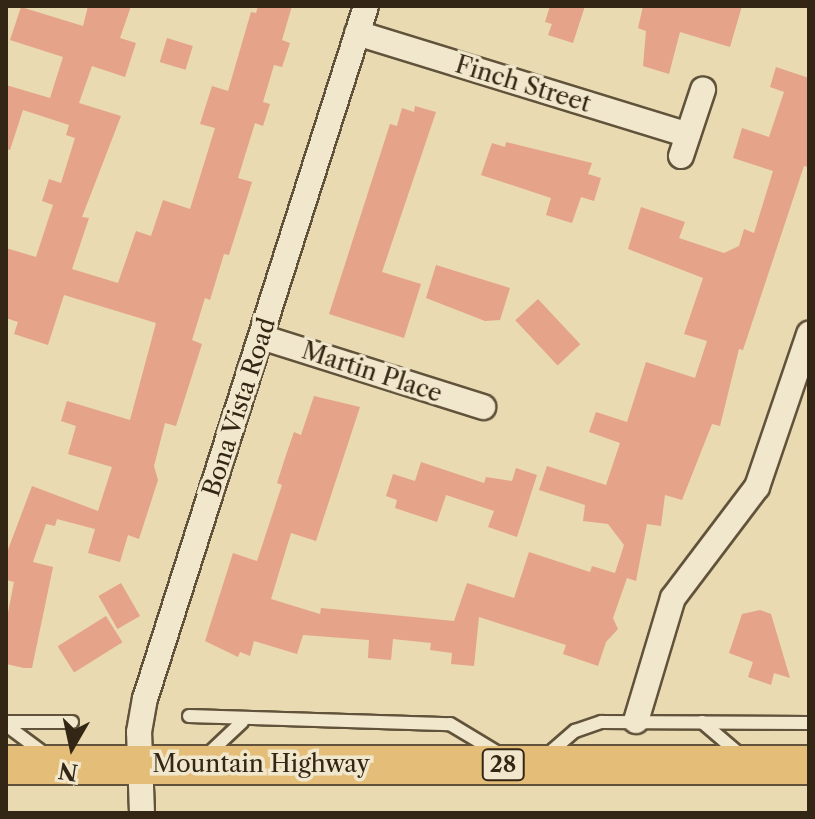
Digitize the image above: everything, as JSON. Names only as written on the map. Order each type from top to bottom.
[{"type":"main road","name":"Mountain Highway","points":[[6,765],[809,765]]},
{"type":"street","name":"Bona Vista Road","points":[[142,813],[139,764],[145,699],[366,6]]},
{"type":"street","name":"Finch Street","points":[[357,33],[685,146],[703,90]]},
{"type":"street","points":[[636,721],[673,598],[757,487],[809,334]]},
{"type":"street","name":"Martin Place","points":[[261,337],[483,407]]},
{"type":"lane","name":"Mountain Highway","points":[[189,716],[242,722],[450,724],[525,765]]},
{"type":"lane","points":[[525,765],[587,725],[636,721],[809,723]]},
{"type":"lane","points":[[6,724],[72,722]]},
{"type":"lane","points":[[196,765],[242,722]]},
{"type":"lane","points":[[702,722],[752,765]]},
{"type":"lane","points":[[6,724],[59,765]]},
{"type":"building","points":[[88,6],[131,6],[120,38],[136,43],[125,77],[92,66],[79,103],[121,116],[82,217],[89,218],[72,269],[118,283],[136,231],[151,236],[163,200],[190,209],[215,128],[200,124],[212,86],[228,91],[251,12],[256,13],[258,6],[292,6],[282,40],[290,43],[282,67],[274,65],[263,102],[270,104],[263,126],[255,123],[238,178],[252,182],[229,255],[224,254],[210,300],[205,298],[192,340],[202,344],[176,426],[165,423],[154,466],[158,480],[139,539],[128,535],[120,562],[88,553],[95,529],[57,519],[55,526],[46,524],[33,562],[53,567],[32,668],[24,668],[6,664],[6,623],[14,582],[6,580],[6,555],[32,486],[98,511],[112,467],[68,454],[76,426],[61,421],[67,401],[130,420],[156,323],[64,295],[48,345],[14,334],[18,322],[6,318],[6,248],[36,257],[53,205],[42,201],[49,179],[61,183],[75,138],[66,135],[69,125],[23,110],[10,150],[6,149],[6,85],[50,98],[63,57],[10,40],[21,7],[83,26]]},
{"type":"building","points":[[550,6],[585,6],[573,43],[548,35],[552,24],[545,22]]},
{"type":"building","points":[[643,6],[742,6],[730,47],[680,32],[669,74],[643,66],[646,31],[638,28]]},
{"type":"building","points":[[167,38],[193,46],[186,70],[160,62]]},
{"type":"building","points":[[776,67],[809,78],[809,167],[804,166],[743,350],[739,349],[720,426],[712,424],[682,500],[665,495],[661,526],[647,524],[636,581],[627,578],[613,618],[618,629],[606,642],[598,666],[563,654],[566,645],[479,617],[474,666],[451,664],[452,653],[430,650],[431,643],[393,639],[391,660],[368,658],[369,640],[303,635],[297,654],[254,641],[250,656],[240,652],[238,657],[205,641],[233,553],[257,561],[282,485],[277,483],[286,455],[294,432],[301,435],[314,396],[360,407],[316,541],[291,533],[271,599],[320,614],[321,608],[454,621],[467,583],[514,598],[529,552],[590,572],[592,566],[615,573],[624,545],[608,524],[583,521],[585,505],[539,490],[547,466],[606,485],[620,443],[589,432],[596,412],[627,422],[646,362],[695,378],[707,341],[684,334],[703,278],[628,249],[641,207],[685,222],[679,238],[724,253],[739,246],[744,229],[754,233],[773,171],[733,158],[742,128],[769,137],[784,92],[770,87]]},
{"type":"building","points":[[415,106],[436,112],[382,272],[421,284],[404,338],[329,314],[390,124],[397,126],[402,108],[414,112]]},
{"type":"building","points":[[506,142],[592,163],[588,174],[601,178],[594,201],[581,197],[572,223],[546,215],[551,198],[481,175],[492,143],[505,147]]},
{"type":"building","points":[[436,265],[510,288],[500,320],[485,321],[426,298]]},
{"type":"building","points":[[538,299],[580,344],[558,365],[515,320]]},
{"type":"building","points":[[421,462],[484,483],[486,477],[512,481],[516,468],[537,475],[517,537],[488,527],[494,511],[446,495],[437,522],[395,508],[397,500],[386,496],[393,474],[415,481]]},
{"type":"building","points":[[121,583],[140,616],[117,629],[98,596]]},
{"type":"building","points":[[760,610],[771,614],[790,678],[774,673],[771,685],[748,677],[753,662],[729,653],[742,614]]},
{"type":"building","points":[[106,616],[122,642],[74,672],[58,646]]}]
